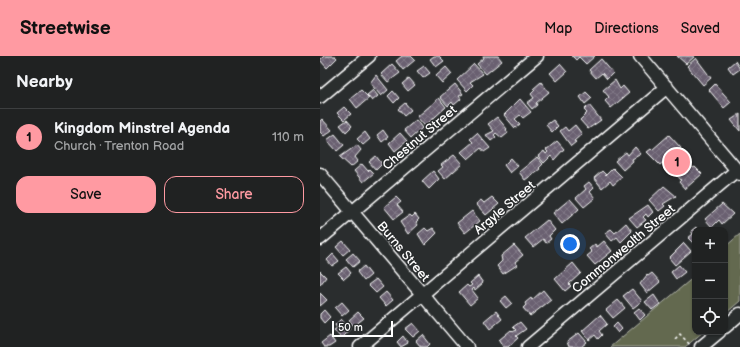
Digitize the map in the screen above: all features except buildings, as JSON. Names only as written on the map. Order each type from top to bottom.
[{"type":"street","points":[[320,97],[369,56]]},
{"type":"street","name":"Chestnut Street","points":[[320,239],[537,56]]},
{"type":"street","points":[[640,56],[738,172]]},
{"type":"street","name":"Argyle Street","points":[[360,347],[667,87]]},
{"type":"street","name":"Commonwealth Street","points":[[528,347],[738,172]]},
{"type":"street","name":"Burns Street","points":[[320,174],[467,347]]},
{"type":"street","points":[[728,324],[740,314]]},
{"type":"street","points":[[695,346],[714,335]]},
{"type":"path","points":[[675,339],[680,334],[695,346]]},
{"type":"green space","points":[[740,234],[740,301],[728,311],[728,263],[728,244]]},
{"type":"green space","points":[[692,279],[692,335],[699,335],[685,347],[610,347]]},
{"type":"place","name":"Kingdom Minstrel Agenda","points":[[677,162]]}]
